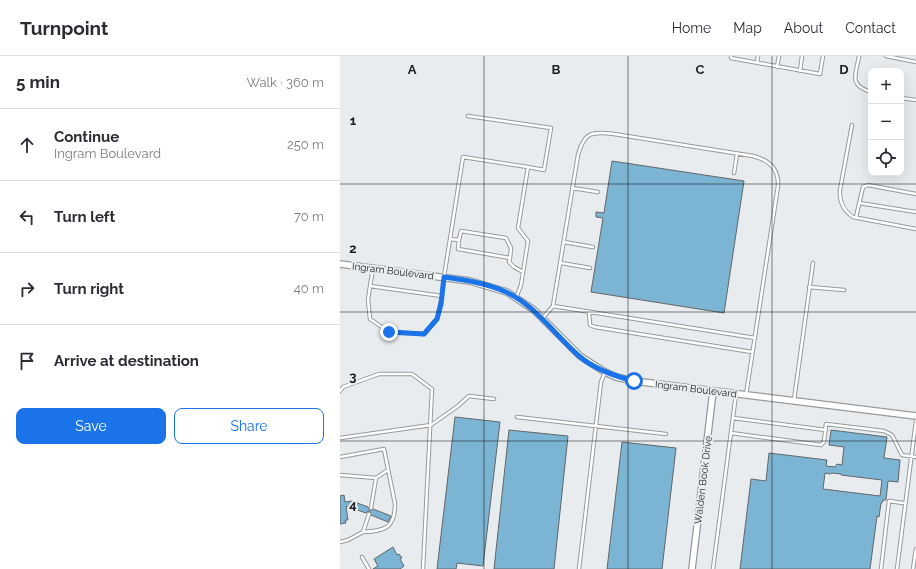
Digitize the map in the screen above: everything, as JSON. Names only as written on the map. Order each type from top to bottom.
[{"type":"street","name":"Ingram Boulevard","points":[[340,264],[470,281],[507,292],[534,310],[542,320],[580,356],[605,372],[616,377],[634,381],[916,416]]},
{"type":"street","name":"Walden Book Drive","points":[[692,569],[713,391]]},
{"type":"lane","points":[[731,56],[731,58],[820,74],[823,56]]},
{"type":"lane","points":[[757,63],[758,56]]},
{"type":"lane","points":[[777,67],[779,56]]},
{"type":"lane","points":[[800,71],[802,56]]},
{"type":"lane","points":[[859,56],[855,78],[856,85],[861,89],[868,91]]},
{"type":"lane","points":[[886,56],[916,62]]},
{"type":"lane","points":[[904,98],[916,100]]},
{"type":"lane","points":[[373,268],[368,300],[370,319],[389,332],[424,334],[437,319],[442,296],[463,158],[544,170],[551,128],[468,116]]},
{"type":"lane","points":[[852,125],[840,198],[842,206],[848,213],[856,217],[916,229]]},
{"type":"lane","points":[[542,320],[553,306],[580,147],[587,136],[595,133],[614,134],[757,157],[766,161],[775,170],[778,182],[746,395]]},
{"type":"lane","points":[[734,173],[738,154]]},
{"type":"lane","points":[[516,299],[521,285],[528,241],[518,228],[528,167]]},
{"type":"lane","points":[[856,217],[863,187],[868,184],[916,194]]},
{"type":"lane","points":[[572,188],[598,192]]},
{"type":"lane","points":[[859,203],[916,212]]},
{"type":"lane","points":[[510,258],[458,249],[461,231],[506,238],[511,248],[510,258],[509,262],[523,272]]},
{"type":"lane","points":[[450,239],[459,240]]},
{"type":"lane","points":[[564,242],[593,247]]},
{"type":"lane","points":[[561,263],[590,268]]},
{"type":"lane","points":[[794,401],[813,263]]},
{"type":"lane","points":[[370,286],[442,296]]},
{"type":"lane","points":[[809,287],[844,290]]},
{"type":"lane","points":[[553,306],[755,338]]},
{"type":"lane","points":[[589,312],[590,325],[595,327],[752,352]]},
{"type":"lane","points":[[580,569],[601,382],[605,372]]},
{"type":"lane","points":[[340,391],[343,387],[378,374],[412,374],[432,389],[424,569]]},
{"type":"lane","points":[[713,569],[736,394]]},
{"type":"lane","points":[[340,438],[431,424],[458,406],[469,396],[494,399]]},
{"type":"lane","points":[[518,417],[666,434]]},
{"type":"lane","points":[[733,418],[826,430]]},
{"type":"lane","points":[[897,569],[916,421]]},
{"type":"lane","points":[[731,434],[821,445],[824,442],[826,424],[887,432],[893,436],[902,455],[916,458]]},
{"type":"lane","points":[[340,457],[384,449],[395,504],[395,512],[392,523],[386,529],[377,532],[363,532],[348,540],[340,542]]},
{"type":"lane","points":[[340,475],[376,478],[388,470]]},
{"type":"lane","points":[[371,508],[376,478]]},
{"type":"lane","points":[[881,569],[890,501],[903,503]]},
{"type":"lane","points":[[363,532],[369,514]]},
{"type":"lane","points":[[913,569],[916,549]]},
{"type":"lane","points":[[362,557],[369,569]]},
{"type":"building","points":[[612,161],[744,181],[724,313],[591,292],[603,218],[596,217],[596,212],[604,213]]},
{"type":"building","points":[[455,417],[500,422],[483,566],[457,563],[456,569],[437,569]]},
{"type":"building","points":[[509,430],[568,436],[554,569],[494,569]]},
{"type":"building","points":[[831,430],[887,437],[884,458],[900,460],[898,482],[888,481],[886,500],[883,500],[881,503],[879,517],[877,516],[870,569],[740,569],[751,479],[766,481],[769,453],[827,460],[826,466],[835,467],[837,464],[842,465],[844,447],[829,445]],"holes":[[[825,473],[841,474],[882,480],[880,496],[823,489]]]},
{"type":"building","points":[[622,442],[676,448],[662,569],[607,569]]},
{"type":"building","points":[[344,495],[345,502],[352,501],[368,507],[370,511],[373,509],[391,516],[388,522],[371,515],[368,511],[366,513],[346,506],[348,520],[345,520],[346,523],[340,524],[340,496]]},
{"type":"building","points":[[393,547],[397,555],[399,554],[402,558],[400,559],[404,566],[400,569],[373,569],[378,566],[374,559]]},
{"type":"route","points":[[389,332],[424,334],[437,319],[441,304],[444,277],[470,281],[507,292],[534,310],[546,324],[580,356],[605,372],[616,377],[634,381]]}]
